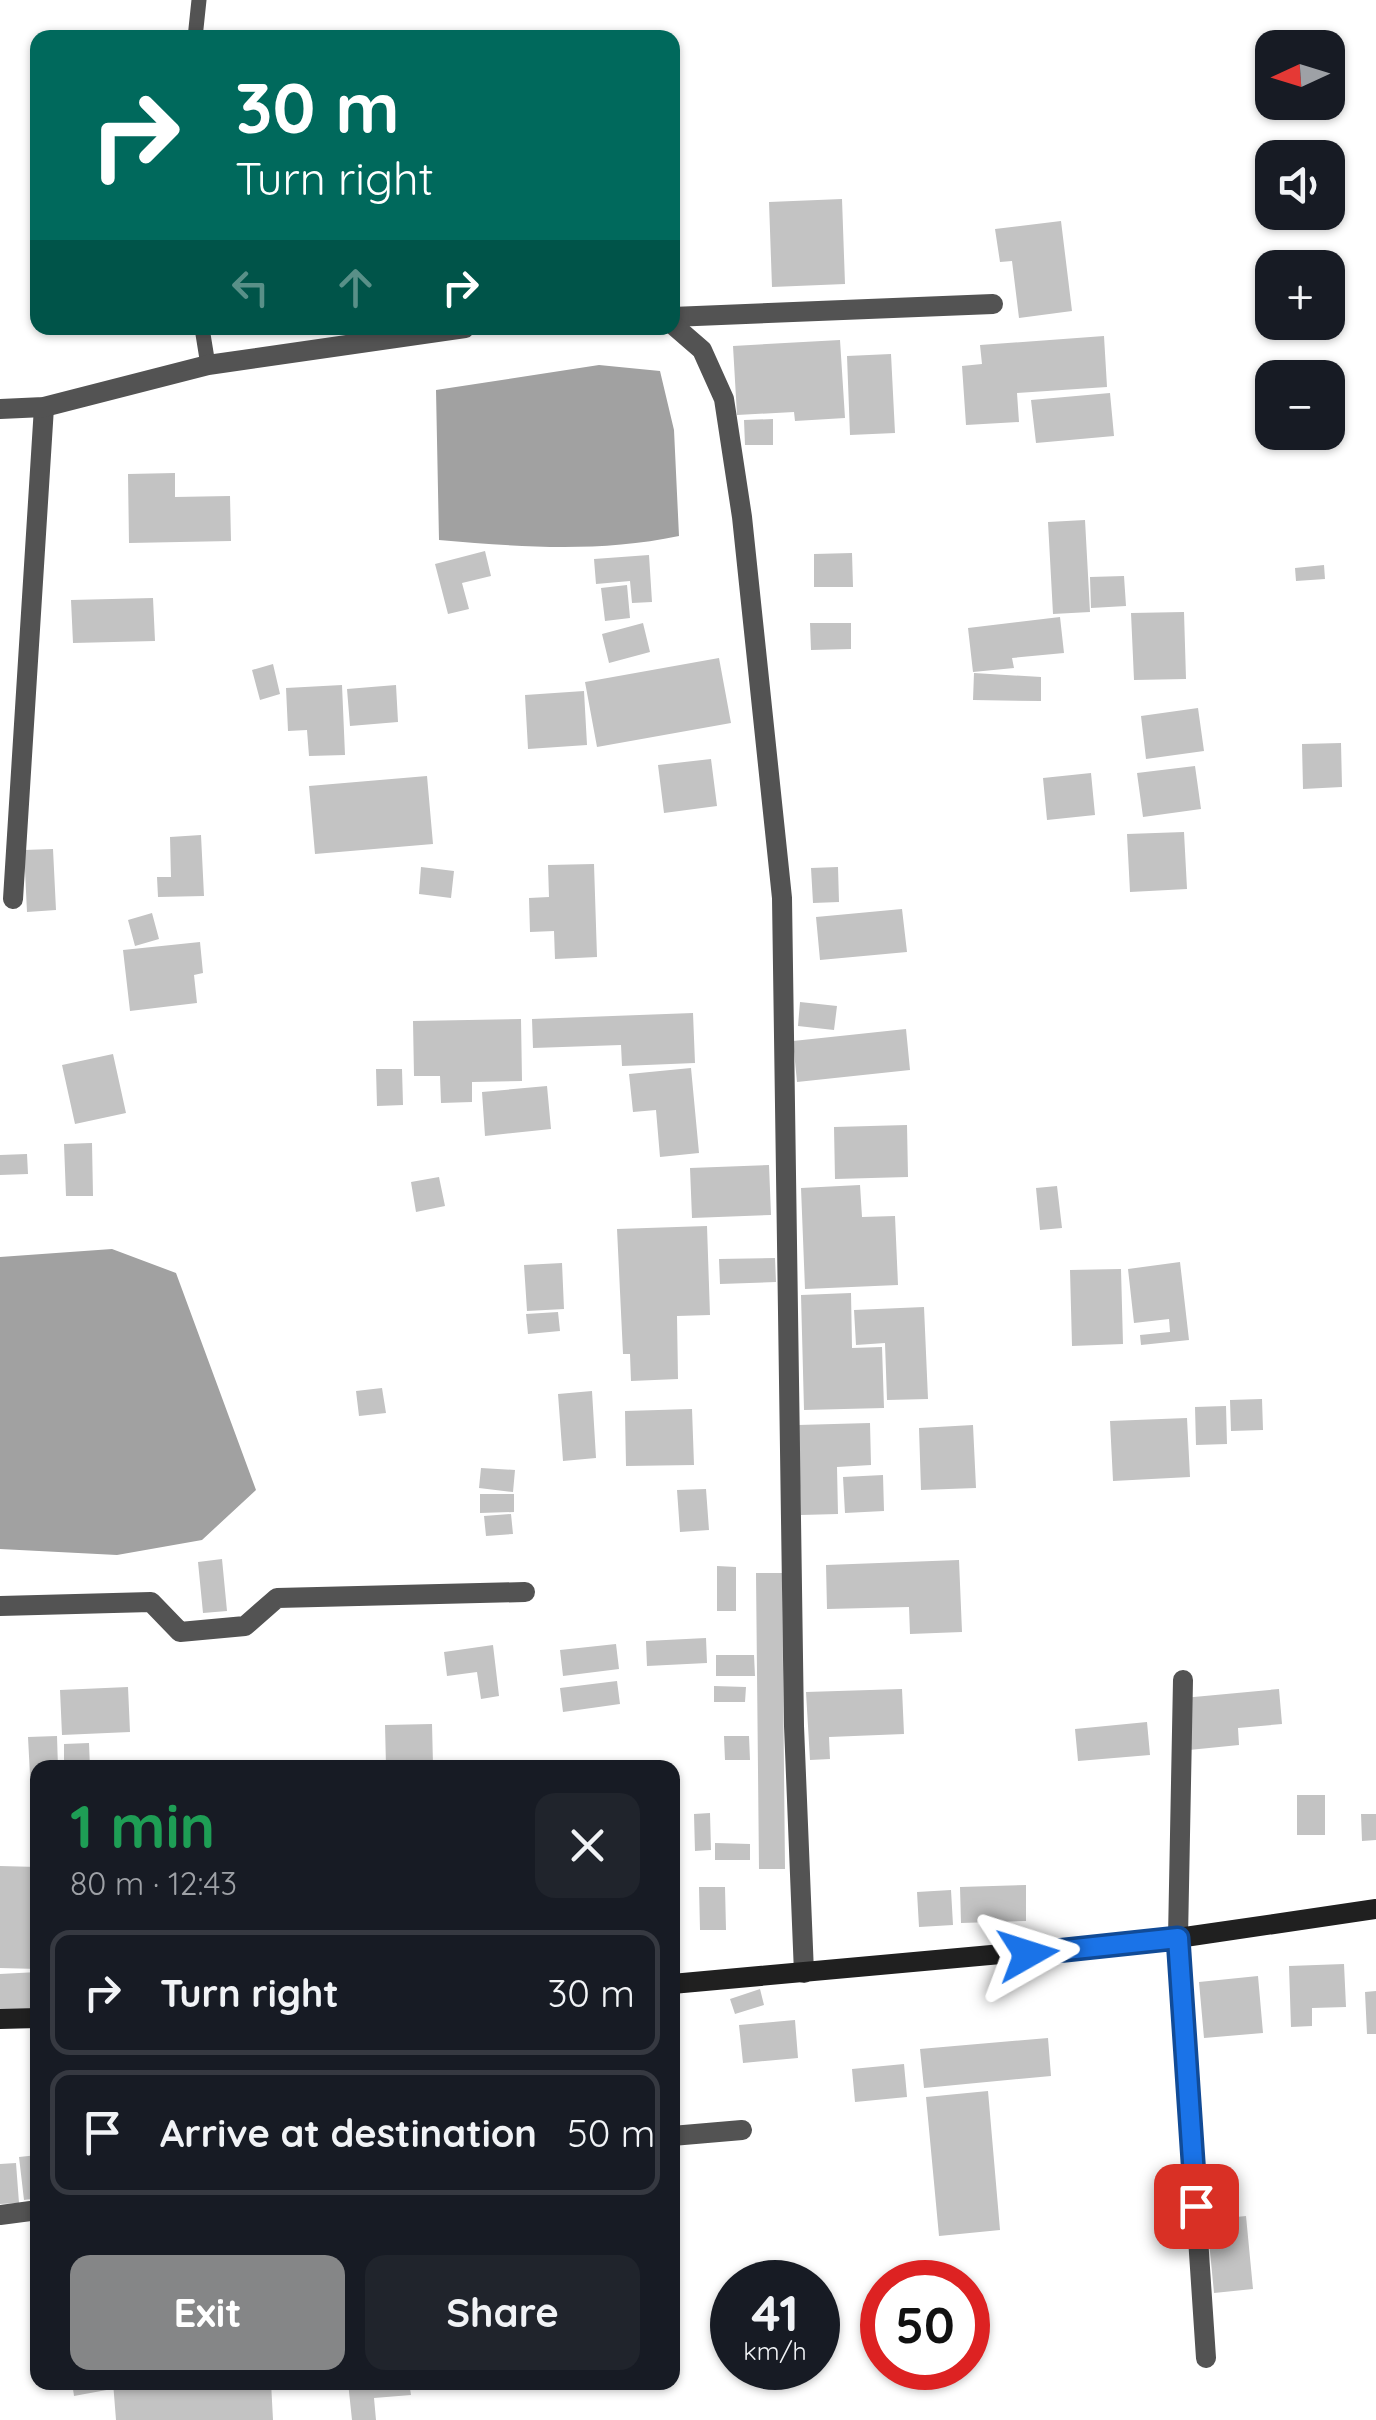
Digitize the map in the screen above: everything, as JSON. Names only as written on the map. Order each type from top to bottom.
[{"type":"main road","points":[[680,1983],[1178,1938],[1376,1909]]},
{"type":"main road","points":[[0,2019],[30,2018]]},
{"type":"street","points":[[680,320],[992,304]]},
{"type":"street","points":[[680,328],[702,350],[724,399],[742,518],[782,898],[794,1726],[804,1973]]},
{"type":"street","points":[[0,409],[44,407],[208,366],[418,335]]},
{"type":"street","points":[[12,899],[44,407]]},
{"type":"street","points":[[0,1606],[151,1602],[180,1632],[245,1626],[277,1598],[526,1592]]},
{"type":"street","points":[[1183,1680],[1178,1938],[1206,2358]]},
{"type":"street","points":[[680,2135],[742,2130]]},
{"type":"street","points":[[0,2214],[30,2211]]},
{"type":"lane","points":[[196,30],[199,0]]},
{"type":"lane","points":[[203,335],[208,366]]},
{"type":"shaded area","points":[[599,365],[660,371],[674,430],[679,536],[589,547],[439,540],[436,390]]},
{"type":"shaded area","points":[[112,1249],[176,1273],[256,1490],[202,1540],[117,1555],[0,1549],[0,1257]]},
{"type":"building","points":[[842,199],[845,284],[772,287],[769,202]]},
{"type":"building","points":[[1061,221],[1072,311],[1019,318],[1012,261],[1000,262],[995,229]]},
{"type":"building","points":[[1104,336],[1107,387],[1017,393],[1019,422],[966,425],[962,366],[982,364],[980,345]]},
{"type":"building","points":[[840,340],[845,418],[795,421],[794,412],[737,415],[733,346]]},
{"type":"building","points":[[891,354],[895,433],[850,435],[847,356]]},
{"type":"building","points":[[1110,393],[1114,436],[1036,443],[1031,400]]},
{"type":"building","points":[[773,419],[773,445],[745,445],[744,420]]},
{"type":"building","points":[[175,473],[175,497],[230,496],[231,541],[129,543],[128,474]]},
{"type":"building","points":[[1085,520],[1090,612],[1053,614],[1048,522]]},
{"type":"building","points":[[485,551],[491,576],[462,583],[469,609],[448,614],[435,564]]},
{"type":"building","points":[[852,553],[853,587],[814,587],[814,554]]},
{"type":"building","points":[[649,555],[652,602],[632,603],[630,581],[596,584],[594,559]]},
{"type":"building","points":[[1324,565],[1325,579],[1296,581],[1295,568]]},
{"type":"building","points":[[1124,576],[1126,606],[1091,608],[1090,577]]},
{"type":"building","points":[[627,585],[630,618],[605,621],[601,588]]},
{"type":"building","points":[[153,598],[155,641],[73,643],[71,600]]},
{"type":"building","points":[[1184,612],[1186,679],[1134,680],[1131,613]]},
{"type":"building","points":[[1060,617],[1064,653],[1012,658],[1014,668],[973,672],[968,628]]},
{"type":"building","points":[[643,623],[650,652],[609,663],[602,634]]},
{"type":"building","points":[[810,623],[851,623],[851,649],[811,650]]},
{"type":"building","points":[[719,658],[731,723],[597,747],[585,682]]},
{"type":"building","points":[[273,664],[280,694],[260,700],[252,670]]},
{"type":"building","points":[[974,673],[1041,677],[1041,701],[973,700]]},
{"type":"building","points":[[342,685],[345,755],[309,756],[307,730],[288,731],[286,688]]},
{"type":"building","points":[[396,685],[398,722],[350,726],[347,689]]},
{"type":"building","points":[[584,691],[587,745],[528,749],[525,695]]},
{"type":"building","points":[[1198,708],[1204,751],[1146,759],[1141,716]]},
{"type":"building","points":[[1341,743],[1342,787],[1303,789],[1302,744]]},
{"type":"building","points":[[711,759],[717,806],[664,813],[658,765]]},
{"type":"building","points":[[1195,766],[1201,809],[1143,817],[1137,773]]},
{"type":"building","points":[[1091,773],[1095,815],[1047,820],[1043,778]]},
{"type":"building","points":[[427,776],[433,844],[315,854],[309,786]]},
{"type":"building","points":[[1184,832],[1187,889],[1130,892],[1127,834]]},
{"type":"building","points":[[201,835],[204,896],[158,897],[157,877],[171,877],[170,837]]},
{"type":"building","points":[[53,849],[56,910],[27,912],[24,850]]},
{"type":"building","points":[[594,864],[597,957],[555,959],[554,931],[530,932],[529,898],[549,897],[548,865]]},
{"type":"building","points":[[421,867],[454,871],[451,898],[419,894]]},
{"type":"building","points":[[838,867],[839,902],[813,903],[811,868]]},
{"type":"building","points":[[902,909],[907,952],[820,960],[816,917]]},
{"type":"building","points":[[152,913],[159,939],[135,946],[128,920]]},
{"type":"building","points":[[200,942],[203,973],[194,975],[197,1003],[130,1011],[123,950]]},
{"type":"building","points":[[800,1002],[837,1006],[834,1030],[798,1026]]},
{"type":"building","points":[[693,1013],[695,1063],[622,1066],[621,1045],[533,1048],[532,1019]]},
{"type":"building","points":[[521,1019],[522,1081],[472,1082],[472,1102],[441,1103],[440,1076],[414,1076],[413,1021]]},
{"type":"building","points":[[906,1029],[910,1070],[797,1082],[793,1041]]},
{"type":"building","points":[[113,1054],[126,1113],[75,1124],[62,1065]]},
{"type":"building","points":[[691,1068],[699,1153],[660,1157],[656,1110],[633,1112],[629,1074]]},
{"type":"building","points":[[376,1069],[402,1069],[403,1105],[377,1106]]},
{"type":"building","points":[[547,1086],[551,1129],[485,1136],[482,1092]]},
{"type":"building","points":[[907,1125],[908,1177],[835,1179],[834,1127]]},
{"type":"building","points":[[92,1143],[93,1196],[66,1196],[64,1144]]},
{"type":"building","points":[[27,1154],[28,1174],[0,1175],[0,1155]]},
{"type":"building","points":[[769,1165],[771,1215],[692,1218],[690,1168]]},
{"type":"building","points":[[439,1177],[445,1206],[416,1212],[411,1182]]},
{"type":"building","points":[[860,1185],[862,1217],[895,1216],[898,1285],[805,1289],[801,1188]]},
{"type":"building","points":[[1057,1186],[1062,1228],[1040,1230],[1036,1188]]},
{"type":"building","points":[[707,1226],[710,1315],[677,1316],[678,1379],[631,1381],[630,1354],[623,1354],[617,1229]]},
{"type":"building","points":[[775,1258],[776,1282],[720,1284],[719,1259]]},
{"type":"building","points":[[1180,1262],[1189,1340],[1141,1345],[1140,1335],[1170,1332],[1169,1319],[1134,1323],[1128,1269]]},
{"type":"building","points":[[562,1263],[564,1309],[527,1311],[524,1265]]},
{"type":"building","points":[[1121,1269],[1123,1344],[1072,1346],[1070,1270]]},
{"type":"building","points":[[851,1293],[852,1348],[882,1347],[884,1408],[804,1410],[801,1295]]},
{"type":"building","points":[[924,1307],[928,1399],[887,1400],[885,1343],[856,1345],[854,1310]]},
{"type":"building","points":[[558,1312],[560,1331],[528,1334],[526,1314]]},
{"type":"building","points":[[382,1388],[386,1413],[359,1416],[356,1391]]},
{"type":"building","points":[[592,1391],[596,1458],[563,1461],[558,1394]]},
{"type":"building","points":[[1262,1399],[1263,1430],[1231,1431],[1230,1400]]},
{"type":"building","points":[[1226,1406],[1227,1444],[1196,1445],[1195,1407]]},
{"type":"building","points":[[692,1409],[694,1465],[626,1466],[625,1411]]},
{"type":"building","points":[[1187,1418],[1190,1477],[1113,1481],[1110,1421]]},
{"type":"building","points":[[870,1423],[871,1465],[837,1467],[838,1514],[801,1515],[798,1425]]},
{"type":"building","points":[[973,1425],[976,1488],[921,1490],[919,1428]]},
{"type":"building","points":[[481,1468],[515,1470],[513,1492],[479,1488]]},
{"type":"building","points":[[883,1475],[884,1511],[845,1513],[843,1477]]},
{"type":"building","points":[[706,1489],[709,1530],[680,1532],[677,1490]]},
{"type":"building","points":[[480,1494],[514,1494],[514,1512],[480,1513]]},
{"type":"building","points":[[511,1514],[513,1534],[486,1536],[484,1516]]},
{"type":"building","points":[[222,1559],[227,1611],[203,1613],[198,1562]]},
{"type":"building","points":[[959,1560],[962,1632],[910,1634],[909,1607],[827,1609],[826,1565]]},
{"type":"building","points":[[717,1566],[736,1567],[736,1611],[717,1611]]},
{"type":"building","points":[[756,1573],[782,1573],[785,1869],[759,1869]]},
{"type":"building","points":[[706,1638],[707,1663],[647,1666],[646,1641]]},
{"type":"building","points":[[616,1644],[619,1669],[563,1676],[560,1650]]},
{"type":"building","points":[[493,1645],[499,1696],[481,1699],[477,1672],[447,1676],[444,1652]]},
{"type":"building","points":[[716,1655],[754,1655],[755,1676],[716,1676]]},
{"type":"building","points":[[617,1681],[620,1704],[563,1712],[560,1688]]},
{"type":"building","points":[[714,1686],[746,1687],[745,1702],[714,1702]]},
{"type":"building","points":[[128,1687],[130,1732],[62,1735],[60,1690]]},
{"type":"building","points":[[902,1689],[904,1734],[829,1737],[830,1759],[810,1760],[806,1692]]},
{"type":"building","points":[[1279,1689],[1282,1724],[1238,1728],[1239,1745],[1189,1750],[1183,1698]]},
{"type":"building","points":[[1147,1722],[1150,1755],[1078,1761],[1075,1729]]},
{"type":"building","points":[[432,1724],[433,1760],[386,1760],[385,1725]]},
{"type":"building","points":[[57,1736],[58,1760],[30,1760],[30,1775],[28,1737]]},
{"type":"building","points":[[724,1736],[749,1736],[750,1760],[725,1760]]},
{"type":"building","points":[[89,1743],[90,1760],[64,1760],[64,1744]]},
{"type":"building","points":[[1297,1795],[1325,1795],[1325,1835],[1297,1835]]},
{"type":"building","points":[[710,1813],[711,1850],[695,1851],[694,1814]]},
{"type":"building","points":[[1361,1814],[1376,1814],[1376,1840],[1362,1841]]},
{"type":"building","points":[[715,1843],[750,1844],[750,1860],[715,1860]]},
{"type":"building","points":[[0,1866],[30,1867],[30,1969],[0,1968]]},
{"type":"building","points":[[1026,1885],[1026,1921],[961,1923],[960,1887]]},
{"type":"building","points":[[699,1887],[725,1887],[726,1930],[700,1930]]},
{"type":"building","points":[[951,1890],[953,1925],[919,1927],[917,1892]]},
{"type":"building","points":[[1344,1964],[1346,2007],[1312,2008],[1312,2026],[1291,2027],[1289,1966]]},
{"type":"building","points":[[30,1972],[30,2016],[0,2018],[0,1974]]},
{"type":"building","points":[[1258,1976],[1263,2033],[1204,2038],[1199,1982]]},
{"type":"building","points":[[760,1989],[764,2005],[735,2014],[730,1999]]},
{"type":"building","points":[[1376,1991],[1376,2034],[1367,2034],[1365,1992]]},
{"type":"building","points":[[795,2020],[798,2058],[743,2063],[739,2025]]},
{"type":"building","points":[[1048,2038],[1051,2076],[924,2088],[920,2049]]},
{"type":"building","points":[[904,2064],[907,2097],[855,2102],[852,2069]]},
{"type":"building","points":[[988,2091],[1000,2230],[939,2236],[926,2097]]},
{"type":"building","points":[[30,2156],[30,2199],[24,2200],[19,2157]]},
{"type":"building","points":[[16,2163],[19,2203],[0,2204],[0,2164]]},
{"type":"building","points":[[1246,2216],[1253,2289],[1214,2293],[1207,2220]]},
{"type":"building","points":[[73,2390],[107,2390],[74,2396]]},
{"type":"building","points":[[114,2390],[271,2390],[273,2420],[116,2420]]},
{"type":"building","points":[[349,2390],[410,2390],[411,2395],[374,2398],[376,2420],[352,2420]]},
{"type":"route","points":[[1028,1954],[1178,1938],[1196,2206]]}]
